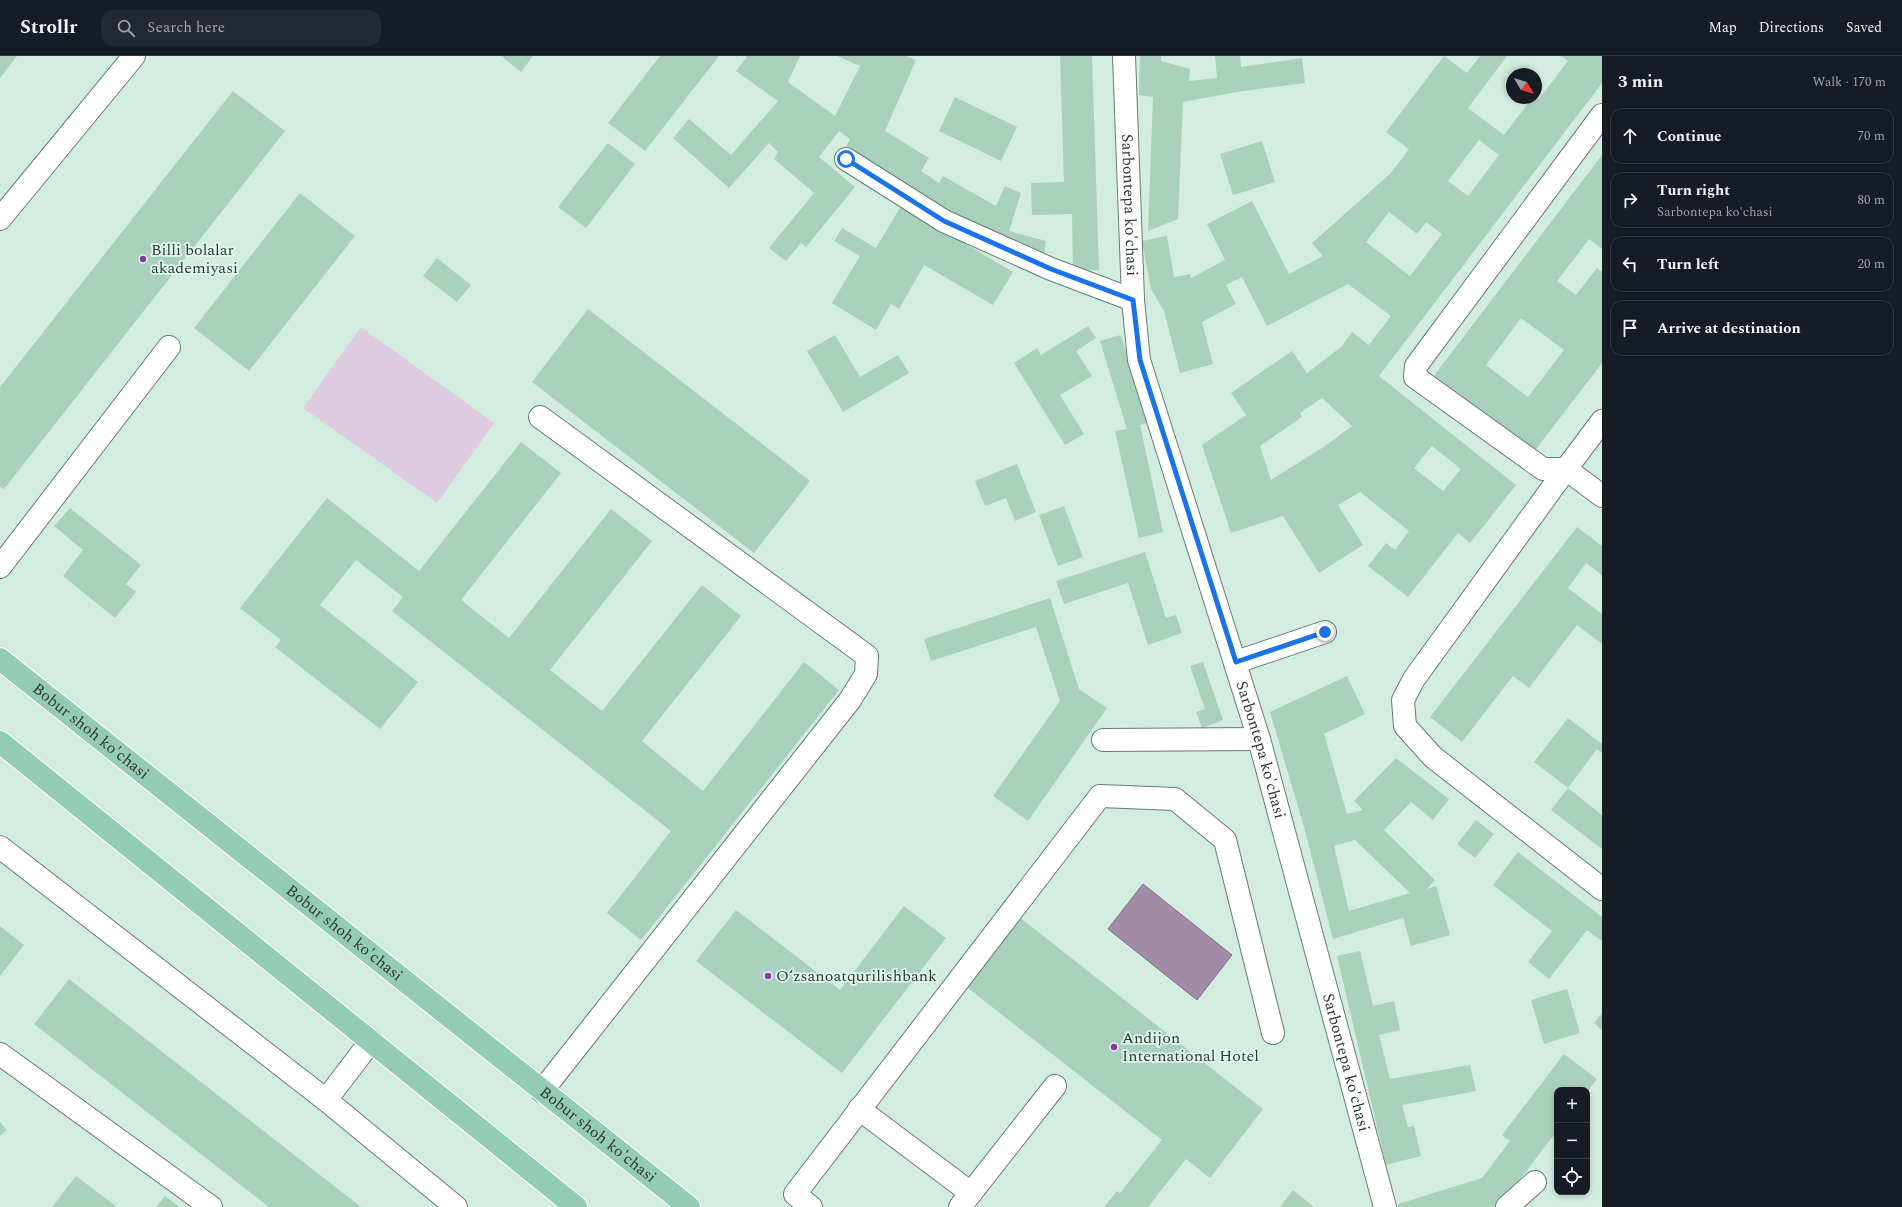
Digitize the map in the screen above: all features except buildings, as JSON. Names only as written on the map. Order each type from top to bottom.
[{"type":"main road","name":"Bobur shoh ko'chasi","points":[[0,659],[689,1207]]},
{"type":"main road","points":[[0,742],[371,1041],[568,1205]]},
{"type":"street","points":[[0,219],[134,56]]},
{"type":"street","name":"Sarbontepa ko'chasi","points":[[1124,56],[1133,300],[1140,360],[1236,662],[1386,1207]]},
{"type":"street","points":[[1602,115],[1416,366],[1415,377],[1543,469],[1566,469],[1602,496]]},
{"type":"street","points":[[846,159],[944,221],[1051,269],[1133,300]]},
{"type":"street","points":[[0,567],[169,347]]},
{"type":"street","points":[[540,417],[867,656],[866,674],[850,700],[542,1091]]},
{"type":"street","points":[[1602,421],[1414,679],[1403,700],[1406,726],[1433,757],[1602,889]]},
{"type":"street","points":[[1236,662],[1325,632]]},
{"type":"street","points":[[1103,740],[1258,739]]},
{"type":"street","points":[[797,1203],[859,1109],[1100,796],[1175,799],[1225,840],[1273,1033]]},
{"type":"street","points":[[0,847],[326,1100],[456,1207]]},
{"type":"street","points":[[326,1100],[371,1041]]},
{"type":"street","points":[[0,1054],[211,1207]]},
{"type":"street","points":[[859,1109],[965,1200],[1054,1086]]},
{"type":"street","points":[[1507,1207],[1535,1182]]},
{"type":"shaded area","points":[[361,327],[494,423],[437,503],[303,408]]},
{"type":"shaded area","points":[[1143,884],[1232,955],[1197,1000],[1108,929]]},
{"type":"place","name":"Billi bolalar akademiyasi","points":[[143,259]]},
{"type":"place","name":"Oʻzsanoatqurilishbank","points":[[768,976]]},
{"type":"place","name":"Andijon International Hotel","points":[[1114,1047]]},
{"type":"route","points":[[846,159],[944,221],[1051,269],[1133,300],[1140,360],[1236,662],[1325,632]]}]
